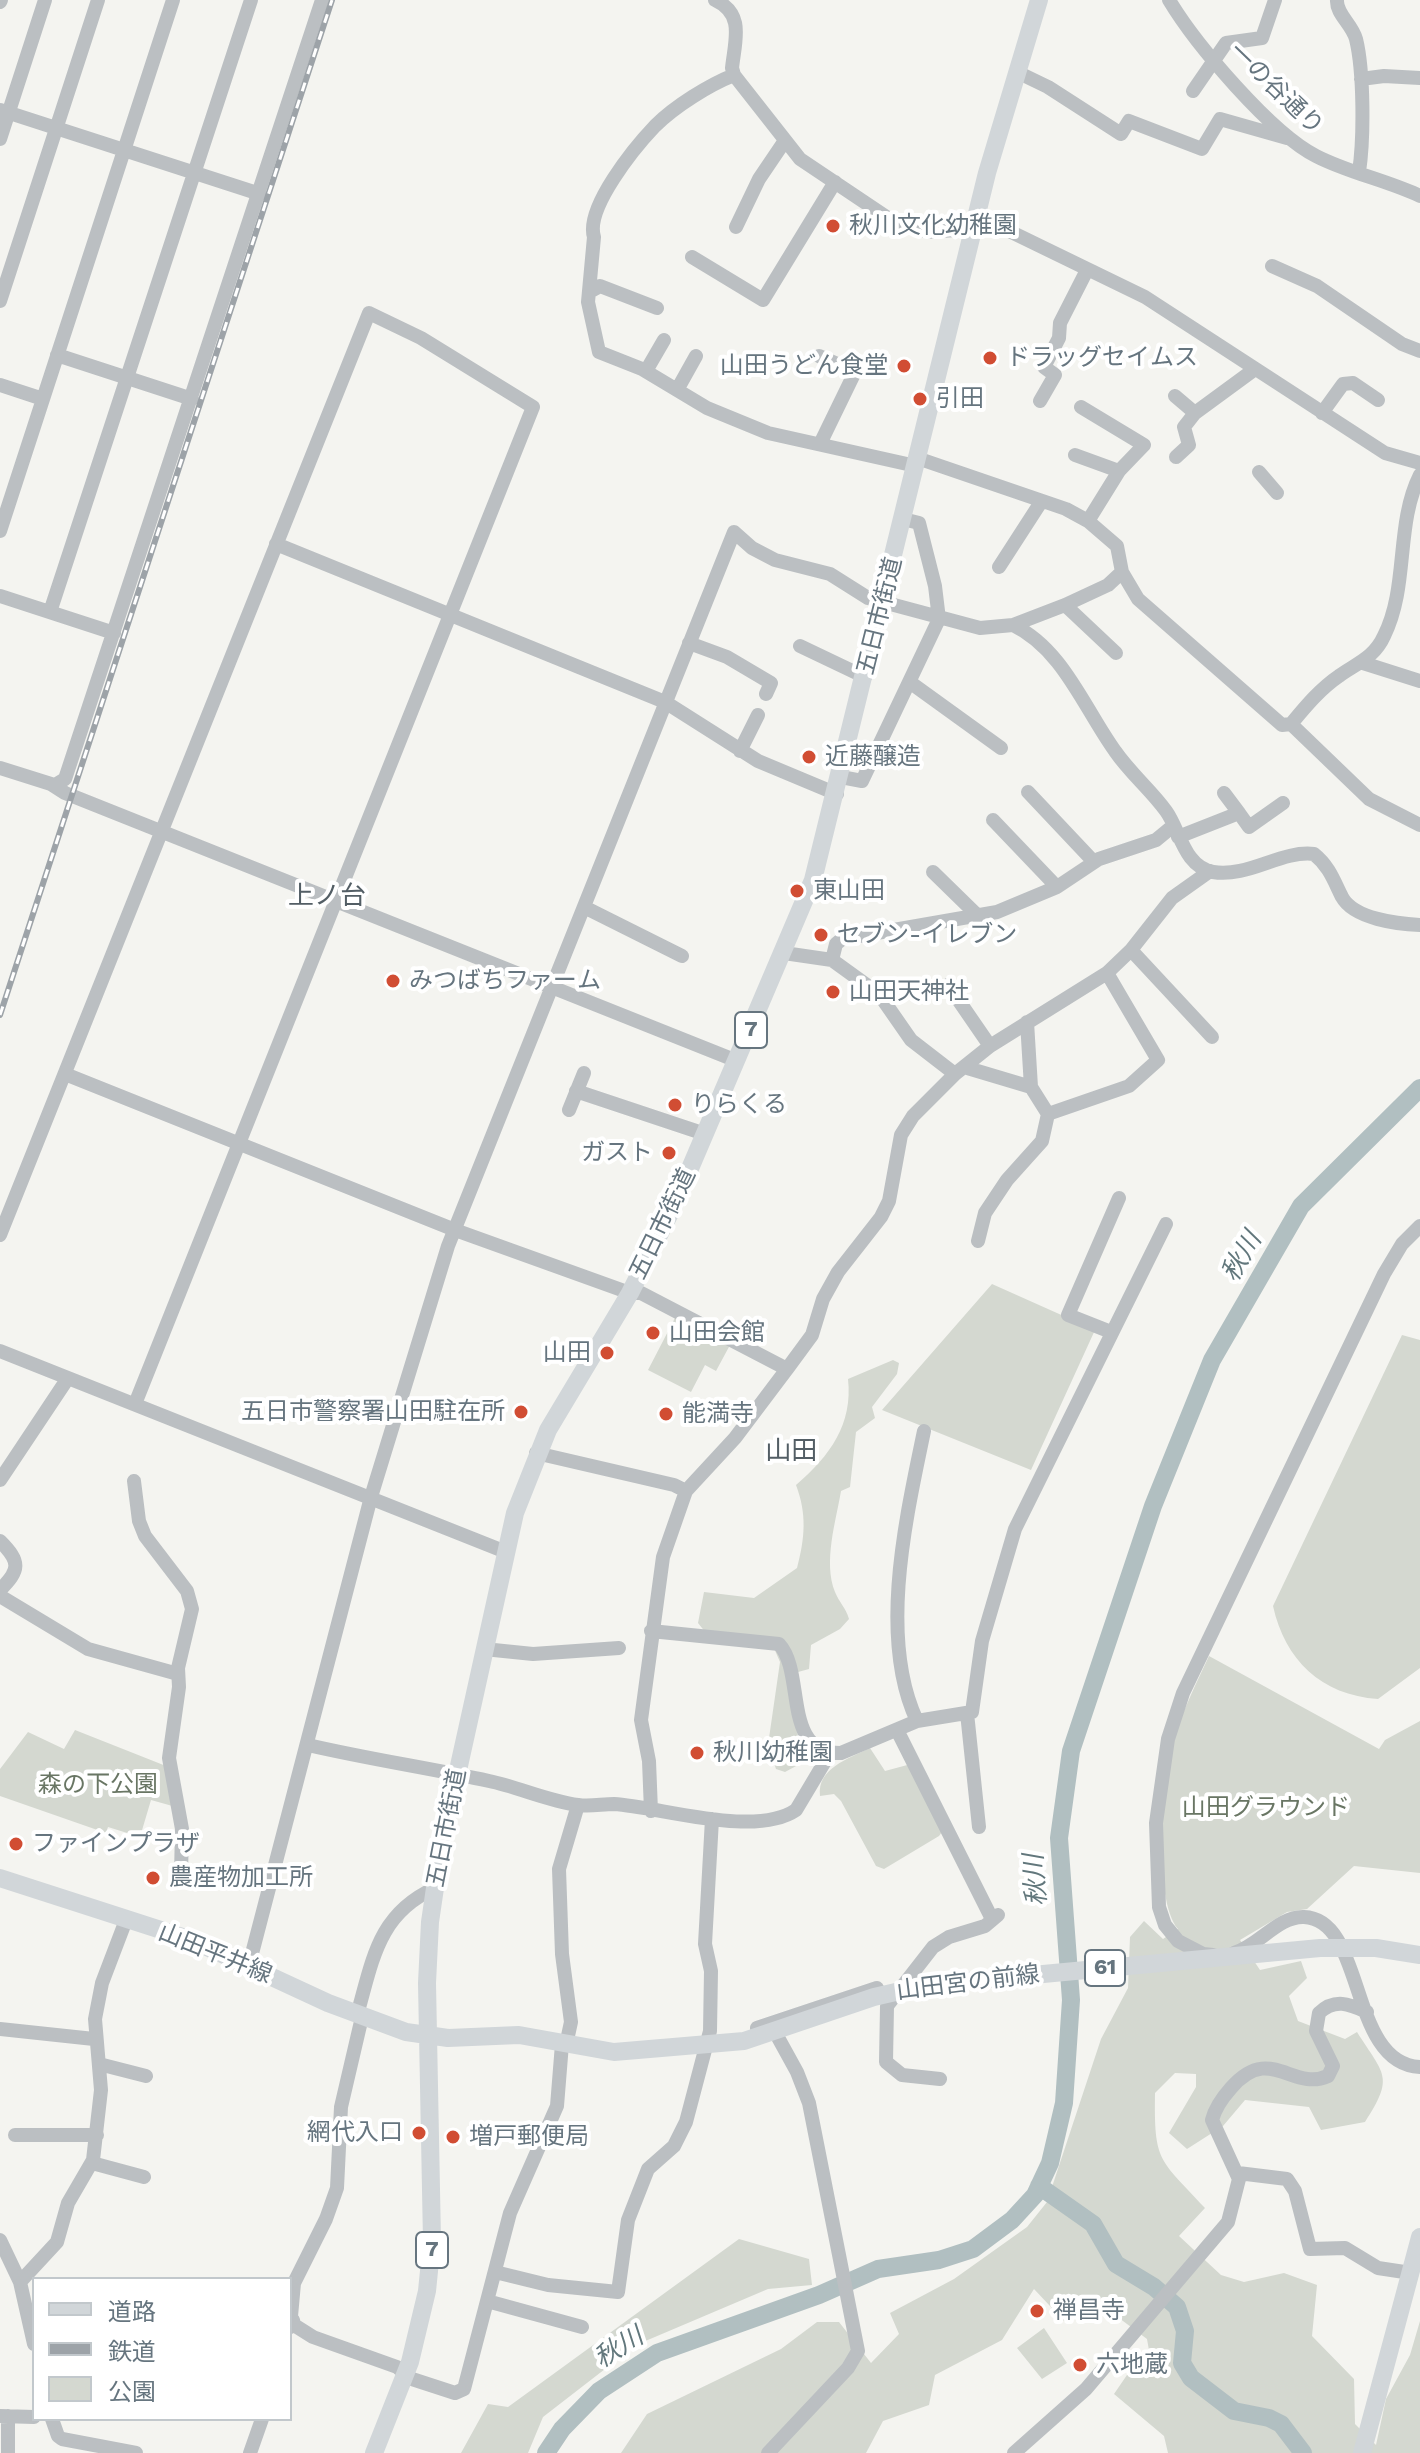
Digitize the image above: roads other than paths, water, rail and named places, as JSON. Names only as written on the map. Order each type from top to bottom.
[{"type":"main road","name":"五日市街道","points":[[374,2453],[418,2334],[432,2252],[428,1957],[435,1888],[456,1776],[515,1513],[536,1453],[630,1293],[705,1134],[813,880],[839,785],[975,221],[1039,0]]},
{"type":"main road","name":"山田平井線","points":[[0,1878],[192,1940],[360,2016],[428,2037]]},
{"type":"main road","name":"山田宮の前線","points":[[428,2037],[519,2035],[614,2052],[706,2046],[744,2041],[775,2032],[884,1994],[949,1982],[1330,1947],[1376,1948],[1420,1955]]},
{"type":"main road","points":[[1362,2453],[1420,2237]]},
{"type":"street","points":[[0,139],[4,112],[45,0]]},
{"type":"street","points":[[0,301],[98,0]]},
{"type":"street","points":[[0,531],[173,0]]},
{"type":"street","points":[[50,612],[251,0]]},
{"type":"street","points":[[55,785],[65,779],[322,0]]},
{"type":"street","points":[[715,0],[730,9],[736,22],[734,75],[784,142],[812,169],[888,218],[915,229],[956,230],[975,221],[1005,229],[1145,297],[1385,453],[1420,463]]},
{"type":"street","name":"一の谷通り","points":[[1169,0],[1213,61],[1290,139],[1316,156],[1420,196]]},
{"type":"street","points":[[1193,91],[1226,43],[1262,38],[1275,0]]},
{"type":"street","points":[[1337,0],[1337,7],[1356,37],[1361,79],[1359,172]]},
{"type":"street","points":[[1017,72],[1048,87],[1121,134],[1129,121],[1202,149],[1220,119],[1290,139]]},
{"type":"street","points":[[734,75],[718,82],[656,125],[605,187],[591,228],[594,237],[589,292],[599,352],[646,371],[707,408],[768,433],[916,462],[1041,502],[1088,521],[1117,546],[1122,572],[1138,599],[1282,725],[1291,724],[1323,688],[1342,673],[1363,663],[1388,627],[1398,586],[1403,533],[1420,475]]},
{"type":"street","points":[[1361,79],[1384,76],[1420,78]]},
{"type":"street","points":[[4,112],[260,194]]},
{"type":"street","points":[[736,227],[759,179],[784,142]]},
{"type":"street","points":[[692,257],[763,300],[835,182]]},
{"type":"street","points":[[1272,266],[1317,286],[1402,344],[1420,351]]},
{"type":"street","points":[[1040,401],[1055,375],[1044,367],[1059,338],[1060,323],[1087,270]]},
{"type":"street","points":[[589,292],[600,286],[657,308]]},
{"type":"street","points":[[0,1235],[369,313],[421,338],[533,407],[135,1404]]},
{"type":"street","points":[[646,371],[664,340]]},
{"type":"street","points":[[57,355],[192,399]]},
{"type":"street","points":[[677,390],[696,356]]},
{"type":"street","points":[[819,356],[855,372],[820,444]]},
{"type":"street","points":[[1176,457],[1189,445],[1184,427],[1195,413],[1255,369]]},
{"type":"street","points":[[1322,413],[1343,384],[1353,383],[1378,400]]},
{"type":"street","points":[[0,385],[43,399]]},
{"type":"street","points":[[1175,396],[1195,413]]},
{"type":"street","points":[[1081,407],[1144,445],[1119,471],[1088,521]]},
{"type":"street","points":[[1075,455],[1119,471]]},
{"type":"street","points":[[1259,472],[1277,493]]},
{"type":"street","points":[[999,567],[1041,502]]},
{"type":"street","points":[[276,544],[665,702],[740,751],[792,777],[839,785],[862,781],[939,619],[935,586],[919,523],[903,519]]},
{"type":"street","points":[[249,1965],[371,1497],[455,1230],[734,532],[752,548],[781,563],[830,574],[847,588],[883,603],[980,628],[1013,625],[1065,605],[1108,585],[1122,572]]},
{"type":"street","points":[[0,596],[114,633]]},
{"type":"street","points":[[1065,605],[1116,653]]},
{"type":"street","points":[[1013,625],[1032,636],[1064,671],[1115,752],[1169,814],[1190,855],[1210,871]]},
{"type":"street","points":[[689,643],[727,657],[771,683],[766,694]]},
{"type":"street","points":[[800,646],[865,677]]},
{"type":"street","points":[[1363,663],[1420,681]]},
{"type":"street","points":[[911,683],[1001,748]]},
{"type":"street","points":[[740,751],[758,715]]},
{"type":"street","points":[[1291,724],[1369,799],[1420,825]]},
{"type":"street","points":[[0,768],[55,785],[161,831],[737,1061]]},
{"type":"street","points":[[1028,792],[1094,862]]},
{"type":"street","points":[[1224,793],[1249,827],[1283,803]]},
{"type":"street","points":[[832,960],[836,944],[842,939],[997,912],[1057,887],[1094,862],[1176,831],[1239,813]]},
{"type":"street","points":[[993,820],[1057,887]]},
{"type":"street","points":[[651,1811],[649,1761],[641,1720],[663,1557],[686,1491],[735,1438],[812,1335],[823,1299],[838,1272],[881,1217],[889,1201],[906,1124],[960,1070],[990,1046],[1107,973],[1131,950],[1172,898],[1210,871],[1246,870],[1314,854],[1334,878],[1344,901],[1372,916],[1420,925]]},
{"type":"street","points":[[933,872],[977,915]]},
{"type":"street","points":[[584,907],[682,956]]},
{"type":"street","points":[[1131,950],[1212,1037]]},
{"type":"street","points":[[784,953],[832,960],[879,994],[911,1040],[960,1070],[1031,1087]]},
{"type":"street","points":[[1048,1114],[1129,1086],[1158,1060],[1107,973]]},
{"type":"street","points":[[948,985],[990,1046]]},
{"type":"street","points":[[978,1241],[985,1213],[1007,1180],[1042,1141],[1048,1114],[1031,1087],[1027,1022]]},
{"type":"street","points":[[569,1110],[584,1073]]},
{"type":"street","points":[[65,1074],[455,1230],[630,1293],[641,1293],[787,1369]]},
{"type":"street","points":[[576,1091],[705,1134]]},
{"type":"street","points":[[1111,1332],[1068,1315],[1119,1198]]},
{"type":"street","points":[[651,1631],[779,1644],[786,1652],[796,1707],[806,1733],[815,1745],[830,1753],[841,1753],[917,1721],[975,1709],[982,1641],[1015,1529],[1166,1224]]},
{"type":"street","points":[[1420,1226],[1388,1266],[1183,1693],[1168,1739],[1156,1823],[1159,1907],[1163,1921],[1178,1941],[1203,1954],[1227,1954],[1252,1945],[1290,1920],[1316,1919],[1336,1938],[1389,2055],[1404,2065],[1420,2067]]},
{"type":"street","points":[[0,1351],[506,1552]]},
{"type":"street","points":[[0,1480],[68,1378]]},
{"type":"street","points":[[917,1721],[904,1695],[898,1576],[903,1529],[924,1431]]},
{"type":"street","points":[[536,1453],[674,1485],[686,1491]]},
{"type":"street","points":[[134,1481],[139,1521],[145,1536],[151,1549],[187,1591],[192,1609],[178,1674],[169,1758],[182,1829],[181,1875]]},
{"type":"street","points":[[0,1541],[17,1558],[18,1565],[17,1574],[0,1593],[88,1649],[178,1674]]},
{"type":"street","points":[[484,1649],[533,1654],[619,1648]]},
{"type":"street","points":[[967,1713],[979,1827]]},
{"type":"street","points":[[897,1730],[995,1917],[933,1947],[885,2009],[886,2062],[902,2075],[940,2079]]},
{"type":"street","points":[[308,1745],[492,1782],[578,1805],[615,1804],[712,1819],[777,1819],[788,1815],[796,1810],[830,1753]]},
{"type":"street","points":[[292,2324],[313,2337],[397,2367],[444,2391],[455,2393],[464,2389],[510,2213],[557,2106],[564,2044],[571,2022],[562,1954],[559,1869],[578,1805]]},
{"type":"street","points":[[495,2272],[548,2285],[618,2292],[629,2217],[648,2169],[674,2146],[686,2122],[710,2031],[711,1971],[705,1944],[712,1819]]},
{"type":"street","points":[[292,2310],[294,2283],[326,2219],[337,2188],[341,2107],[382,1933],[409,1900],[435,1888]]},
{"type":"street","points":[[34,2277],[57,2242],[68,2203],[92,2163],[101,2090],[94,2039],[102,1983],[126,1920]]},
{"type":"street","points":[[744,2041],[746,2032],[778,2020],[844,1996],[908,1980]]},
{"type":"street","points":[[1014,2453],[1030,2448],[1086,2389],[1228,2222],[1237,2197],[1238,2173],[1217,2137],[1212,2120],[1233,2086],[1245,2075],[1266,2067],[1318,2081],[1328,2076],[1333,2066],[1316,2031],[1319,2013],[1333,2004],[1347,2003],[1367,2012]]},
{"type":"street","points":[[0,2029],[94,2039]]},
{"type":"street","points":[[768,2453],[848,2368],[858,2351],[809,2103],[797,2072],[775,2032]]},
{"type":"street","points":[[99,2064],[146,2076]]},
{"type":"street","points":[[15,2135],[97,2135]]},
{"type":"street","points":[[92,2163],[144,2177]]},
{"type":"street","points":[[1238,2173],[1287,2179],[1295,2191],[1310,2249],[1345,2248],[1378,2268],[1411,2273]]},
{"type":"street","points":[[0,2240],[26,2289],[32,2330]]},
{"type":"street","points":[[487,2301],[582,2327]]},
{"type":"street","points":[[8,2453],[4,2416],[32,2417]]},
{"type":"street","points":[[53,2421],[62,2439],[110,2452],[136,2453]]},
{"type":"street","points":[[250,2453],[261,2421]]},
{"type":"waterway","name":"秋川","points":[[546,2453],[562,2429],[599,2391],[657,2353],[819,2295],[878,2269],[939,2260],[973,2249],[1012,2220],[1035,2195],[1050,2163],[1064,2103],[1071,2000],[1059,1838],[1071,1751],[1153,1506],[1212,1360],[1301,1206],[1420,1088]]},
{"type":"waterway","points":[[1039,2186],[1093,2224],[1116,2264],[1154,2287],[1177,2307],[1185,2331],[1182,2363],[1191,2378],[1234,2411],[1269,2418],[1281,2424],[1303,2453]]},
{"type":"railway","points":[[0,1015],[332,0]]},
{"type":"place","name":"秋川文化幼稚園","points":[[833,226]]},
{"type":"place","name":"ドラッグセイムス","points":[[990,358]]},
{"type":"place","name":"山田うどん食堂","points":[[904,366]]},
{"type":"place","name":"引田","points":[[920,399]]},
{"type":"place","name":"近藤醸造","points":[[809,757]]},
{"type":"place","name":"東山田","points":[[797,891]]},
{"type":"place","name":"セブン-イレブン","points":[[821,935]]},
{"type":"place","name":"みつばちファーム","points":[[393,981]]},
{"type":"place","name":"山田天神社","points":[[833,992]]},
{"type":"place","name":"りらくる","points":[[675,1105]]},
{"type":"place","name":"ガスト","points":[[669,1153]]},
{"type":"place","name":"山田会館","points":[[653,1333]]},
{"type":"place","name":"山田","points":[[607,1353]]},
{"type":"place","name":"五日市警察署山田駐在所","points":[[521,1412]]},
{"type":"place","name":"能満寺","points":[[666,1414]]},
{"type":"place","name":"秋川幼稚園","points":[[697,1753]]},
{"type":"place","name":"ファインプラザ","points":[[16,1844]]},
{"type":"place","name":"農産物加工所","points":[[153,1878]]},
{"type":"place","name":"網代入口","points":[[419,2133]]},
{"type":"place","name":"増戸郵便局","points":[[453,2137]]},
{"type":"place","name":"禅昌寺","points":[[1037,2311]]},
{"type":"place","name":"六地蔵","points":[[1080,2365]]},
{"type":"district","name":"上ノ台","points":[[327,896]]},
{"type":"district","name":"山田","points":[[791,1451]]},
{"type":"park label","name":"森の下公園","points":[[98,1785]]},
{"type":"park label","name":"山田グラウンド","points":[[1266,1808]]}]
